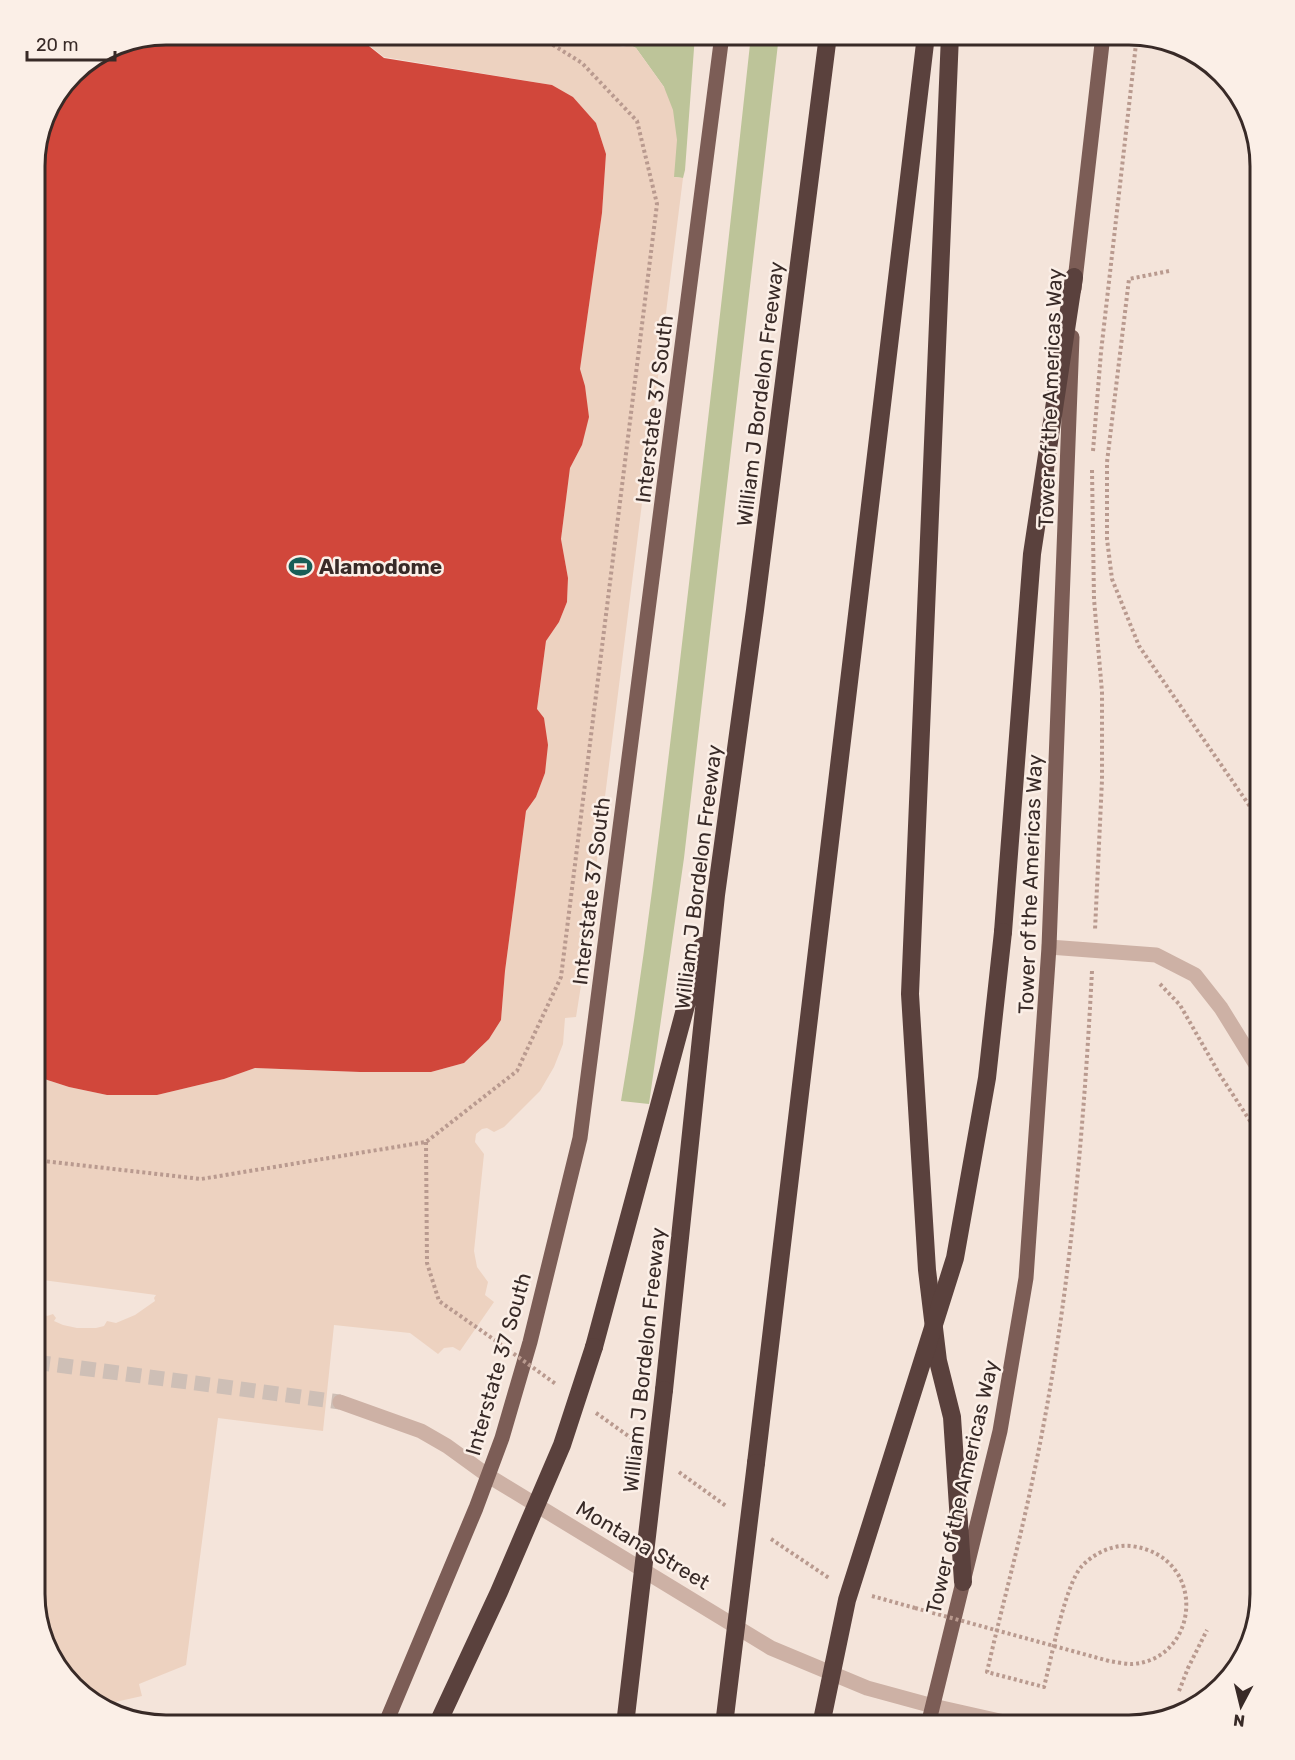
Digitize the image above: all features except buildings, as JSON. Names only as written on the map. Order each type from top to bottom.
[{"type":"highway","name":"William J Bordelon Freeway","points":[[626,1715],[664,1390],[716,895],[755,610],[827,45]]},
{"type":"highway","points":[[725,1715],[925,45]]},
{"type":"highway","points":[[950,45],[910,994],[927,1270],[938,1361],[952,1417],[963,1582]]},
{"type":"highway","points":[[823,1715],[847,1600],[954,1258],[987,1078],[1003,932],[1032,554],[1074,277]]},
{"type":"highway","points":[[442,1715],[562,1445],[594,1347],[716,895]]},
{"type":"main road","name":"Interstate 37 South","points":[[389,1715],[476,1508],[502,1438],[530,1342],[580,1138],[721,45]]},
{"type":"main road","name":"Tower of the Americas Way","points":[[931,1715],[1000,1431],[1026,1278],[1049,947],[1074,277],[1102,45]]},
{"type":"street","points":[[1049,947],[1156,955],[1195,975],[1221,1008],[1250,1055]]},
{"type":"street","name":"Montana Street","points":[[340,1402],[422,1431],[487,1475],[771,1648],[867,1688],[973,1715]]},
{"type":"path","points":[[45,1161],[201,1179],[426,1142],[517,1071],[561,977],[657,204],[637,121],[582,63],[553,45]]},
{"type":"path","points":[[915,1608],[1109,1661],[1132,1664],[1155,1657],[1173,1643],[1184,1623],[1187,1600],[1180,1577],[1166,1559],[1146,1548],[1122,1545],[1100,1552],[1082,1566],[1070,1587],[1044,1687],[987,1672],[1032,1486],[1058,1340],[1077,1197],[1088,1062],[1102,780],[1102,692],[1094,599],[1092,461],[1101,352],[1136,45]]},
{"type":"path","points":[[1169,271],[1129,279],[1107,462],[1107,539],[1112,579],[1139,646],[1250,807]]},
{"type":"path","points":[[1092,976],[1103,976]]},
{"type":"path","points":[[1156,980],[1180,1005],[1220,1075],[1250,1121]]},
{"type":"path","points":[[426,1142],[427,1263],[439,1301],[561,1388]]},
{"type":"path","points":[[1179,1691],[1208,1630]]},
{"type":"green space","points":[[630,45],[694,45],[683,178],[674,177],[664,87],[636,48]]},
{"type":"green space","points":[[750,45],[778,45],[684,858],[649,1104],[621,1101],[645,943]]},
{"type":"shaded area","points":[[369,45],[616,45],[623,47],[630,45],[636,48],[664,87],[673,110],[677,140],[674,177],[683,178],[576,1017],[565,1018],[563,1044],[554,1067],[540,1091],[504,1127],[494,1132],[487,1128],[482,1129],[476,1134],[475,1142],[484,1154],[474,1251],[477,1267],[488,1282],[485,1295],[494,1302],[460,1351],[453,1347],[444,1348],[438,1354],[410,1333],[334,1325],[323,1431],[218,1418],[186,1665],[139,1684],[142,1696],[112,1703],[86,1685],[65,1661],[54,1641],[46,1610],[45,1315],[53,1314],[56,1318],[54,1321],[63,1325],[96,1328],[104,1326],[107,1321],[116,1323],[135,1315],[155,1301],[156,1295],[45,1280],[45,1079],[107,1095],[157,1095],[224,1079],[255,1068],[431,1072],[464,1063],[489,1039],[501,1020],[505,971],[526,811],[536,797],[545,773],[537,709],[546,641],[559,622],[567,602],[568,578],[561,539],[570,468],[582,445],[580,369],[602,213],[606,154],[596,123],[573,97],[552,85],[384,57]]},
{"type":"tunnel","points":[[45,1363],[340,1402]]},
{"type":"place","name":"Alamodome","points":[[301,566]]}]
